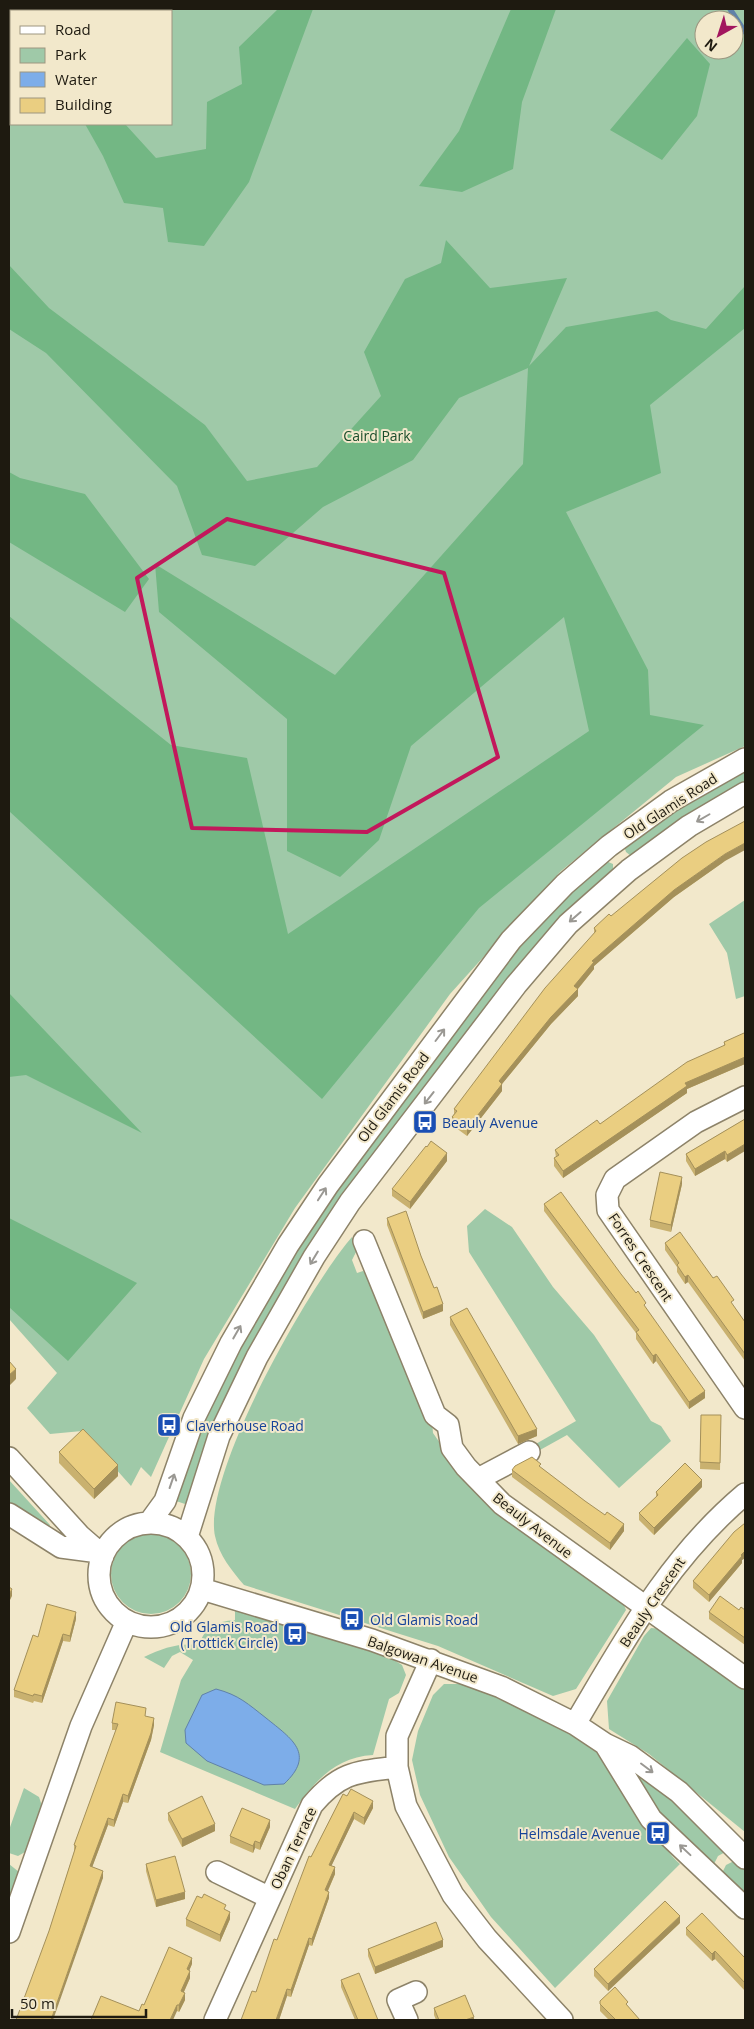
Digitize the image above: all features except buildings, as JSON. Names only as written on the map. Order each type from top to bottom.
[{"type":"street","name":"Old Glamis Road","points":[[148,1523],[165,1501],[194,1418],[231,1343],[288,1245],[328,1185],[511,940],[565,884],[609,846],[671,802],[745,759]]},
{"type":"street","name":"Old Glamis Road","points":[[187,1537],[219,1436],[257,1357],[314,1257],[350,1202],[522,978],[568,924],[629,870],[689,826],[745,793]]},
{"type":"street","points":[[609,846],[629,870]]},
{"type":"street","name":"Forres Crescent","points":[[745,1097],[696,1122],[615,1179],[607,1195],[608,1210],[745,1408]]},
{"type":"street","name":"Beauly Avenue","points":[[364,1255],[435,1415],[448,1425],[452,1448],[478,1479],[502,1504],[745,1678]]},
{"type":"street","points":[[478,1479],[529,1452]]},
{"type":"street","points":[[9,1458],[80,1536],[101,1554]]},
{"type":"street","name":"Beauly Crescent","points":[[575,1724],[644,1607],[682,1556],[722,1513],[745,1494]]},
{"type":"street","points":[[9,1514],[62,1547],[101,1554]]},
{"type":"street","points":[[148,1523],[169,1526],[187,1537],[198,1551],[204,1569],[202,1589],[194,1605],[182,1618],[165,1626],[147,1627],[128,1621],[113,1610],[104,1595],[100,1580],[101,1554],[110,1543],[121,1533],[134,1526],[148,1523]]},
{"type":"street","name":"Balgowan Avenue","points":[[202,1589],[431,1660],[501,1687],[575,1724],[605,1744],[630,1756],[679,1792],[742,1855]]},
{"type":"street","points":[[9,1932],[81,1726],[128,1621]]},
{"type":"street","points":[[431,1660],[397,1736],[397,1767],[406,1806],[453,1895],[487,1939],[562,2020]]},
{"type":"street","name":"Balgowan Avenue","points":[[605,1744],[651,1819],[716,1878],[745,1908]]},
{"type":"street","name":"Oban Terrace","points":[[215,2020],[312,1805],[325,1790],[339,1779],[358,1772],[397,1767]]},
{"type":"street","name":"Balgowan Avenue","points":[[716,1878],[722,1860],[742,1855]]},
{"type":"street","name":"Oban Terrace","points":[[217,1872],[270,1898]]},
{"type":"street","points":[[407,2020],[398,2000],[416,1992]]},
{"type":"highlighted area","points":[[227,519],[444,573],[498,757],[367,832],[192,828],[137,578]]},
{"type":"green space","name":"Caird Park","points":[[9,9],[745,9],[745,746],[676,777],[561,871],[450,994],[295,1208],[204,1359],[151,1477],[141,1467],[131,1486],[82,1431],[50,1434],[27,1408],[57,1373],[9,1319]]},
{"type":"green space","points":[[278,9],[313,9],[249,182],[204,246],[168,242],[163,208],[124,203],[103,156],[86,125],[126,125],[156,158],[206,149],[207,102],[242,84],[239,47]]},
{"type":"green space","points":[[511,9],[556,9],[522,102],[513,169],[462,192],[419,186],[459,131]]},
{"type":"green space","points":[[687,38],[694,46],[694,60],[706,60],[710,64],[697,116],[662,160],[610,130]]},
{"type":"green space","points":[[446,240],[490,288],[567,278],[529,366],[566,327],[657,311],[671,320],[706,329],[745,286],[745,328],[650,405],[661,473],[566,512],[648,670],[650,715],[704,725],[479,908],[322,1099],[9,811],[9,616],[171,745],[247,758],[288,934],[589,731],[564,617],[411,746],[379,840],[340,877],[287,851],[287,719],[159,612],[155,564],[335,675],[523,464],[528,368],[459,398],[413,460],[323,507],[255,566],[202,555],[177,486],[46,353],[9,329],[9,265],[49,308],[205,425],[247,481],[317,467],[381,396],[364,352],[405,279],[441,263]]},
{"type":"green space","points":[[9,472],[20,478],[85,494],[149,579],[125,612],[9,542]]},
{"type":"green space","points":[[745,768],[745,783],[631,856],[626,852],[624,846],[677,807]]},
{"type":"green space","points":[[606,861],[613,864],[613,872],[343,1196],[188,1505],[176,1501],[201,1423],[238,1349],[314,1218],[519,945],[572,889]]},
{"type":"green space","points":[[745,900],[745,996],[736,999],[727,953],[709,924]]},
{"type":"green space","points":[[9,993],[142,1133],[26,1075],[9,1077]]},
{"type":"green space","points":[[485,1209],[512,1227],[553,1287],[594,1335],[651,1421],[661,1426],[671,1441],[619,1488],[567,1435],[531,1455],[527,1449],[576,1421],[469,1252],[467,1226]]},
{"type":"green space","points":[[9,1218],[137,1283],[68,1361],[9,1307]]},
{"type":"green space","points":[[352,1237],[357,1250],[352,1260],[357,1273],[363,1271],[368,1275],[432,1421],[433,1433],[460,1472],[621,1598],[626,1610],[576,1689],[553,1696],[438,1646],[244,1585],[220,1550],[215,1536],[215,1507],[225,1470],[242,1427],[263,1381],[287,1336],[311,1295]]},
{"type":"green space","points":[[9,1480],[50,1525],[47,1530],[9,1506]]},
{"type":"green space","points":[[151,1534],[166,1537],[179,1546],[188,1559],[191,1574],[188,1589],[179,1602],[166,1611],[151,1614],[136,1611],[123,1602],[114,1589],[111,1574],[114,1559],[123,1546],[136,1537]]},
{"type":"green space","points":[[235,1610],[395,1656],[394,1660],[402,1665],[406,1675],[399,1693],[389,1699],[373,1755],[348,1760],[328,1772],[310,1789],[295,1809],[160,1752],[181,1680],[193,1660],[180,1652],[172,1656],[164,1668],[144,1657],[171,1647],[199,1645],[205,1633],[212,1626],[235,1620]]},
{"type":"green space","points":[[651,1628],[663,1629],[745,1687],[745,1832],[649,1754],[609,1729],[607,1701],[644,1636]]},
{"type":"green space","points":[[461,1680],[560,1724],[595,1749],[623,1780],[670,1853],[680,1864],[555,1988],[491,1917],[449,1857],[420,1795],[412,1760],[418,1731],[433,1695],[444,1684],[459,1684]]},
{"type":"green space","points":[[627,1760],[729,1850],[718,1856],[712,1868],[658,1818]]},
{"type":"green space","points":[[24,1788],[39,1797],[42,1806],[25,1852],[18,1856],[9,1853],[9,1830]]},
{"type":"green space","points":[[734,1861],[745,1866],[745,1900],[724,1879],[723,1871],[726,1865]]},
{"type":"green space","points":[[9,1864],[19,1872],[9,1900]]},
{"type":"water","points":[[216,1689],[243,1700],[292,1740],[299,1755],[298,1764],[284,1784],[264,1785],[207,1761],[186,1743],[185,1730],[202,1695]]},
{"type":"waterway","points":[[730,9],[745,32]]},
{"type":"place","name":"Beauly Avenue","points":[[425,1122]]},
{"type":"place","name":"Claverhouse Road","points":[[169,1425]]},
{"type":"place","name":"Old Glamis Road","points":[[352,1619]]},
{"type":"place","name":"Old Glamis Road (Trottick Circle)","points":[[295,1634]]},
{"type":"place","name":"Helmsdale Avenue","points":[[658,1833]]}]
